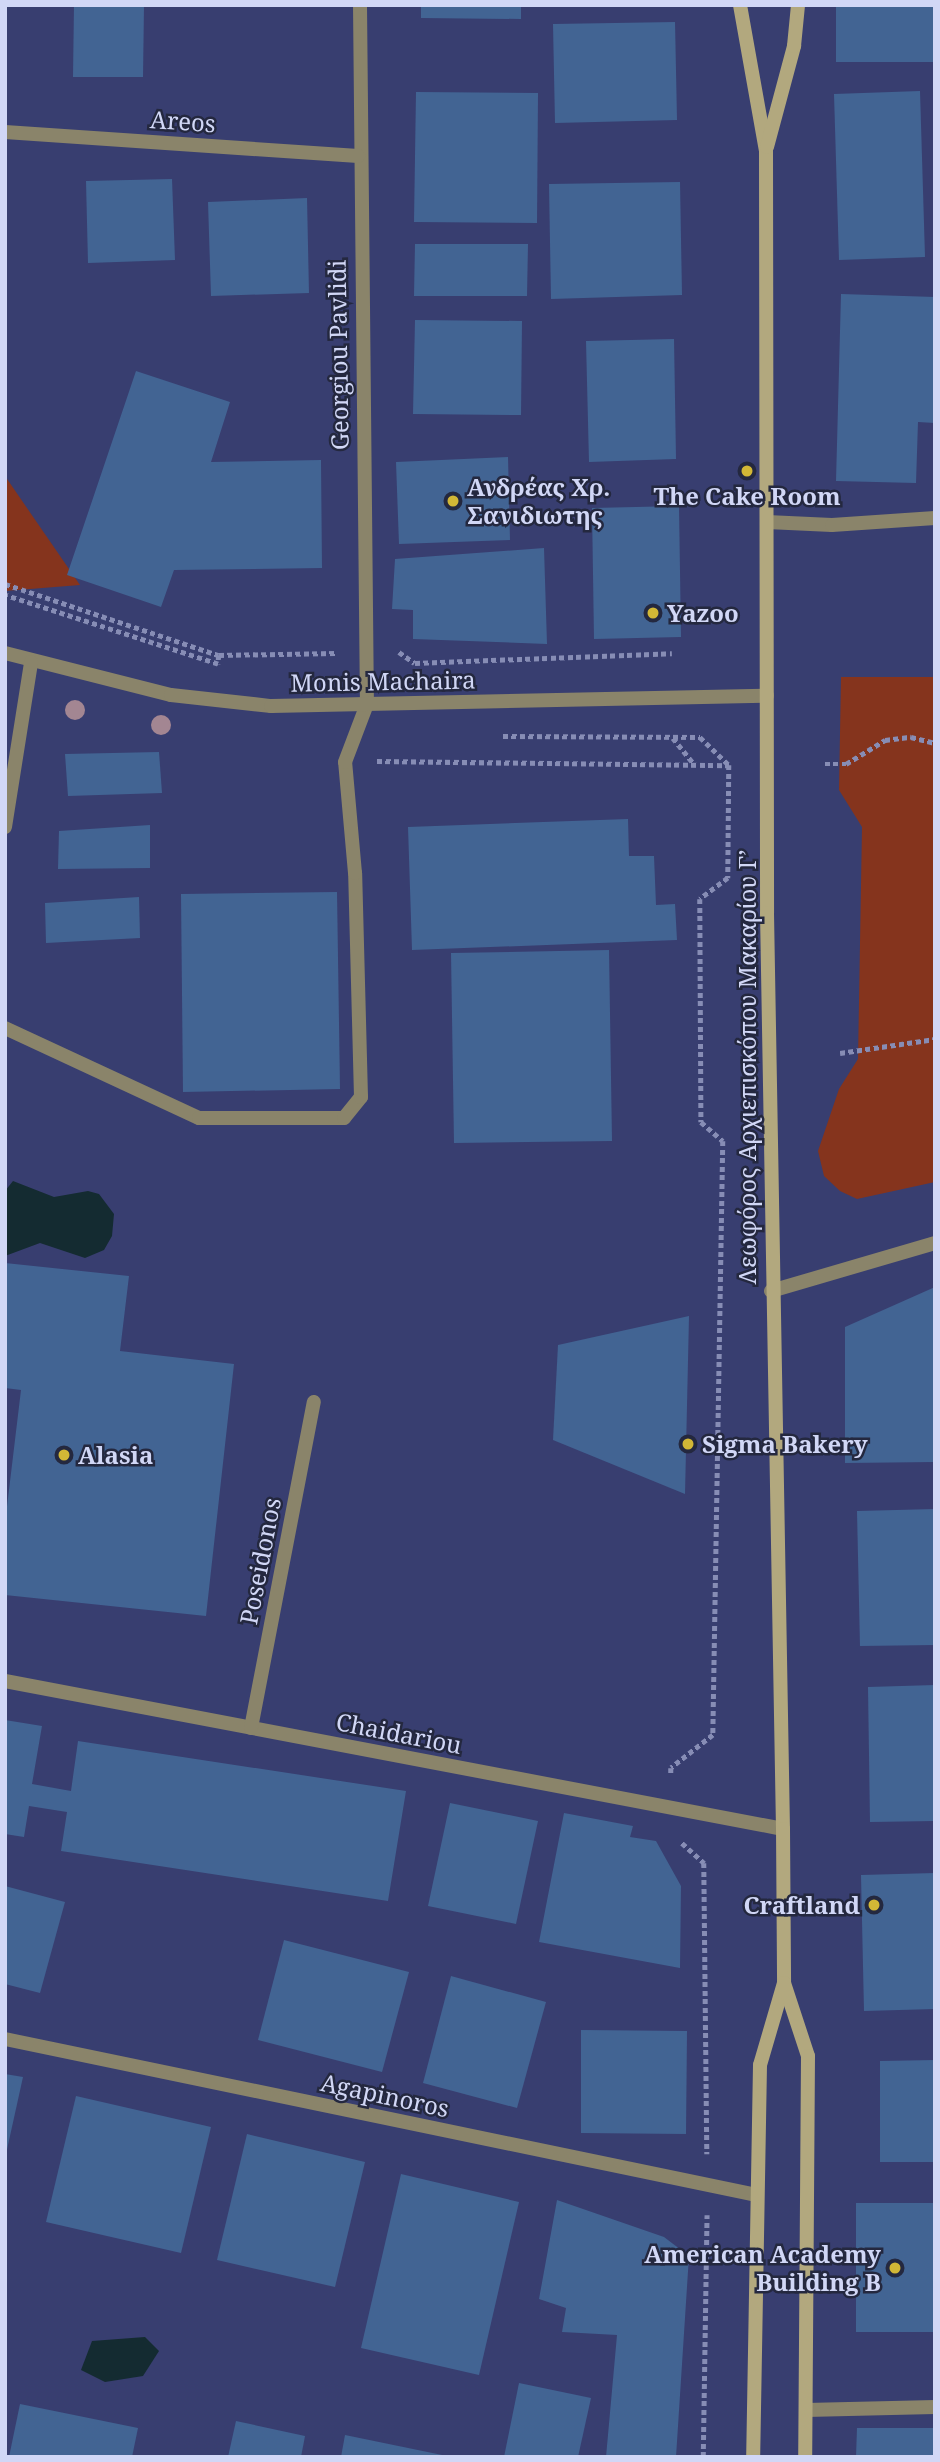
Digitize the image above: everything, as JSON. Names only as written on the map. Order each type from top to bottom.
[{"type":"main road","name":"Λεωφόρος Αρχιεπισκόπου Μακαρίου Γ’","points":[[740,5],[766,151],[771,1290],[784,1983],[760,2065],[753,2457]]},
{"type":"main road","name":"Λεωφόρος Αρχιεπισκόπου Μακαρίου Γ’","points":[[766,151],[794,46],[798,5]]},
{"type":"main road","name":"Λεωφόρος Αρχιεπισκόπου Μακαρίου Γ’","points":[[784,1983],[808,2056],[805,2457]]},
{"type":"street","name":"Georgiou Pavlidi","points":[[359,5],[358,156],[367,704]]},
{"type":"street","name":"Areos","points":[[5,132],[358,156]]},
{"type":"street","points":[[767,522],[832,524],[935,517]]},
{"type":"street","name":"Monis Machaira","points":[[5,653],[31,662],[214,703],[367,704],[767,696]]},
{"type":"street","points":[[5,827],[31,662]]},
{"type":"street","points":[[5,1028],[199,1118],[344,1118],[360,1097],[355,873],[345,762],[367,704]]},
{"type":"street","points":[[771,1290],[935,1243]]},
{"type":"street","name":"Poseidonos","points":[[251,1728],[314,1402]]},
{"type":"street","name":"Chaidariou","points":[[5,1681],[783,1829]]},
{"type":"street","name":"Agapinoros","points":[[5,2039],[757,2195]]},
{"type":"street","points":[[806,2410],[935,2407]]},
{"type":"path","points":[[5,584],[219,655],[309,656],[395,650],[415,663],[672,653]]},
{"type":"path","points":[[5,595],[218,664],[219,655]]},
{"type":"path","points":[[496,736],[700,737],[729,765],[728,878],[700,899],[701,1122],[723,1141],[713,1735],[671,1768],[673,1835],[704,1863],[708,2185],[703,2457]]},
{"type":"path","points":[[825,764],[846,764],[885,740],[911,737],[935,743]]},
{"type":"path","points":[[673,738],[694,764]]},
{"type":"path","points":[[345,762],[729,765]]},
{"type":"path","points":[[840,1053],[935,1039]]},
{"type":"shaded area","points":[[5,476],[80,585],[5,591]]},
{"type":"shaded area","points":[[841,677],[935,677],[935,1182],[857,1199],[840,1191],[824,1176],[818,1151],[839,1089],[858,1059],[862,827],[839,790]]},
{"type":"shaded area","points":[[13,1181],[54,1197],[88,1191],[99,1194],[114,1214],[112,1236],[104,1250],[85,1258],[40,1243],[5,1256],[5,1191]]},
{"type":"shaded area","points":[[145,2337],[159,2351],[143,2376],[105,2382],[81,2370],[92,2341]]},
{"type":"building","points":[[74,5],[144,5],[143,77],[73,77]]},
{"type":"building","points":[[421,5],[521,5],[521,19],[421,18]]},
{"type":"building","points":[[836,5],[935,5],[935,62],[836,62]]},
{"type":"building","points":[[675,22],[677,120],[555,123],[553,24]]},
{"type":"building","points":[[920,91],[925,257],[839,260],[834,94]]},
{"type":"building","points":[[416,92],[538,93],[537,223],[414,222]]},
{"type":"building","points":[[172,179],[175,260],[88,263],[86,181]]},
{"type":"building","points":[[680,182],[682,295],[551,299],[549,184]]},
{"type":"building","points":[[307,198],[309,293],[211,296],[208,202]]},
{"type":"building","points":[[415,244],[528,244],[527,296],[414,296]]},
{"type":"building","points":[[841,294],[935,297],[935,423],[918,422],[916,483],[836,481]]},
{"type":"building","points":[[415,320],[522,321],[521,415],[413,414]]},
{"type":"building","points":[[674,339],[676,459],[589,462],[586,341]]},
{"type":"building","points":[[136,371],[230,402],[211,462],[321,460],[322,568],[174,570],[161,607],[67,575]]},
{"type":"building","name":"Ανδρέας Χρ. Σανιδιωτης","points":[[508,457],[510,540],[399,544],[396,462]]},
{"type":"building","points":[[679,506],[681,637],[594,639],[592,508]]},
{"type":"building","points":[[544,548],[547,644],[413,639],[413,610],[392,609],[395,559]]},
{"type":"building","points":[[159,752],[162,793],[68,796],[65,754]]},
{"type":"building","points":[[628,819],[629,856],[654,856],[656,905],[675,904],[677,940],[412,950],[408,827]]},
{"type":"building","points":[[150,825],[150,868],[58,869],[59,831]]},
{"type":"building","points":[[337,892],[340,1089],[183,1092],[181,894]]},
{"type":"building","points":[[139,897],[140,938],[46,943],[45,903]]},
{"type":"building","points":[[609,950],[612,1141],[454,1143],[451,953]]},
{"type":"building","points":[[5,1263],[129,1276],[120,1351],[234,1364],[206,1616],[5,1595],[5,1523],[21,1390],[5,1388]]},
{"type":"building","points":[[935,1287],[935,1462],[845,1463],[845,1327]]},
{"type":"building","points":[[689,1316],[685,1494],[553,1440],[558,1345]]},
{"type":"building","points":[[935,1509],[935,1645],[860,1646],[857,1511]]},
{"type":"building","points":[[935,1685],[935,1821],[870,1822],[868,1687]]},
{"type":"building","points":[[5,1720],[42,1726],[32,1784],[71,1791],[78,1741],[406,1791],[388,1901],[61,1851],[67,1812],[29,1806],[24,1837],[5,1834]]},
{"type":"building","points":[[450,1803],[538,1821],[516,1924],[428,1906]]},
{"type":"building","points":[[564,1813],[633,1826],[630,1837],[656,1841],[681,1886],[680,1968],[539,1942]]},
{"type":"building","points":[[935,1873],[935,2009],[864,2011],[861,1875]]},
{"type":"building","points":[[5,1886],[65,1902],[40,1993],[5,1984]]},
{"type":"building","points":[[284,1940],[409,1972],[382,2072],[258,2040]]},
{"type":"building","points":[[451,1976],[546,2002],[517,2108],[423,2083]]},
{"type":"building","points":[[581,2030],[687,2031],[686,2134],[581,2133]]},
{"type":"building","points":[[935,2060],[935,2162],[880,2162],[880,2061]]},
{"type":"building","points":[[5,2074],[23,2077],[6,2154],[5,2153]]},
{"type":"building","points":[[76,2096],[211,2127],[181,2253],[46,2222]]},
{"type":"building","points":[[247,2134],[365,2162],[335,2287],[217,2260]]},
{"type":"building","points":[[401,2174],[519,2202],[479,2375],[361,2348]]},
{"type":"building","points":[[557,2200],[664,2237],[689,2256],[676,2457],[606,2457],[617,2335],[562,2332],[566,2308],[539,2299]]},
{"type":"building","name":"American Academy Building B","points":[[856,2203],[935,2203],[935,2332],[856,2332]]},
{"type":"building","points":[[519,2383],[591,2398],[578,2457],[504,2457]]},
{"type":"building","points":[[20,2404],[138,2428],[132,2457],[9,2457]]},
{"type":"building","points":[[236,2421],[305,2436],[301,2457],[228,2457]]},
{"type":"building","points":[[857,2428],[935,2428],[935,2457],[856,2457]]},
{"type":"building","points":[[345,2435],[447,2456],[447,2457],[341,2457]]},
{"type":"place","name":"The Cake Room","points":[[747,471]]},
{"type":"place","name":"Ανδρέας Χρ. Σανιδιωτης","points":[[453,501]]},
{"type":"place","name":"Yazoo","points":[[653,613]]},
{"type":"place","name":"Sigma Bakery","points":[[688,1444]]},
{"type":"place","name":"Alasia","points":[[64,1455]]},
{"type":"place","name":"Craftland","points":[[874,1905]]},
{"type":"place","name":"American Academy Building B","points":[[895,2268]]}]
